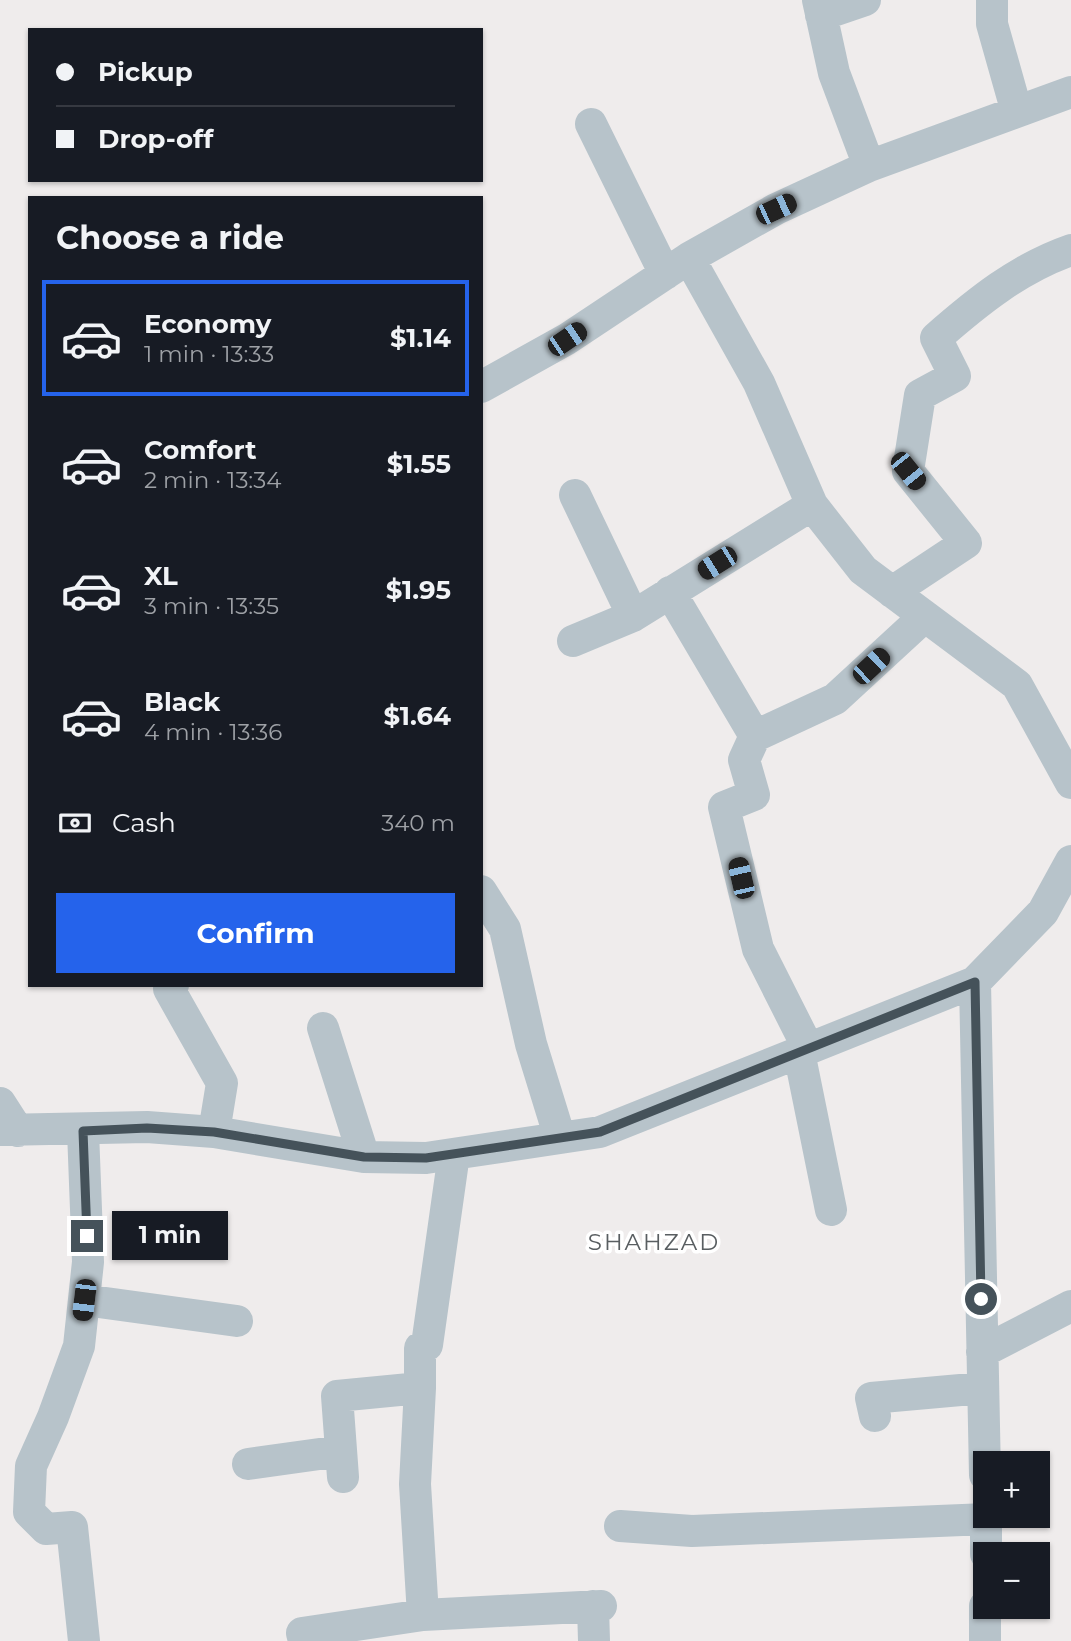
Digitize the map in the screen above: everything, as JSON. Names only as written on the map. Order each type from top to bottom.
[{"type":"street","points":[[865,0],[820,7],[834,73],[869,166]]},
{"type":"street","points":[[992,0],[992,24],[1016,109]]},
{"type":"street","points":[[483,386],[567,339],[677,266],[776,209],[869,166],[1016,109],[1071,92]]},
{"type":"street","points":[[591,124],[677,266],[759,383],[812,505],[863,570],[1017,685],[1071,783]]},
{"type":"street","points":[[892,592],[965,543],[908,471],[920,395],[955,376],[936,338],[979,300],[1046,258],[1071,250]]},
{"type":"street","points":[[575,495],[633,616]]},
{"type":"street","points":[[573,640],[633,616],[812,505]]},
{"type":"street","points":[[670,592],[755,736]]},
{"type":"street","points":[[831,1210],[804,1050],[758,949],[724,807],[754,795],[744,760],[755,736],[835,699],[924,617]]},
{"type":"street","points":[[0,1103],[9,1131],[147,1128],[214,1132],[364,1157],[426,1158],[600,1132],[975,982],[1043,912],[1071,862]]},
{"type":"street","points":[[483,894],[505,929],[531,1044],[560,1138]]},
{"type":"street","points":[[975,982],[984,1451]]},
{"type":"street","points":[[171,987],[169,989],[222,1083],[214,1132]]},
{"type":"street","points":[[323,1028],[364,1157]]},
{"type":"street","points":[[83,1131],[88,1262],[79,1346],[53,1417],[31,1466],[29,1512],[46,1529],[72,1527],[84,1641]]},
{"type":"street","points":[[423,1615],[415,1483],[420,1348],[427,1345],[454,1153]]},
{"type":"street","points":[[84,1300],[237,1321]]},
{"type":"street","points":[[982,1352],[1071,1306]]},
{"type":"street","points":[[248,1464],[342,1464],[337,1396],[420,1388]]},
{"type":"street","points":[[875,1416],[871,1398],[983,1388]]},
{"type":"street","points":[[620,1527],[692,1531],[973,1518]]},
{"type":"street","points":[[304,1641],[302,1633],[423,1615],[597,1606],[594,1641]]},
{"type":"street","points":[[985,1619],[985,1641]]},
{"type":"district","name":"SHAHZAD","points":[[654,1242]]},
{"type":"route","points":[[87,1236],[83,1131],[147,1128],[214,1132],[364,1157],[426,1158],[600,1132],[975,982],[981,1299]]}]
